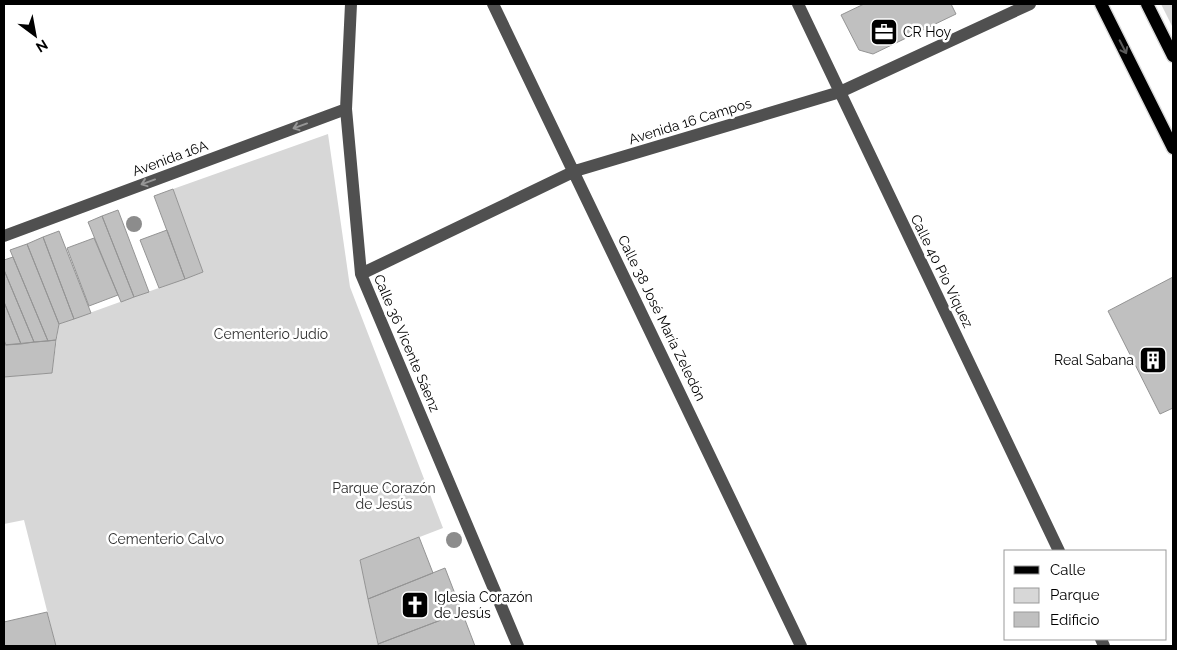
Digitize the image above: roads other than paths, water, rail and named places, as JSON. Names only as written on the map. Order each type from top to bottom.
[{"type":"main road","points":[[1101,4],[1173,148]]},
{"type":"main road","points":[[1147,4],[1173,56]]},
{"type":"street","name":"Calle 36 Vicente Sáenz","points":[[351,4],[346,109],[361,274],[518,646]]},
{"type":"street","name":"Calle 38 José María Zeledón","points":[[493,4],[802,646]]},
{"type":"street","name":"Calle 40 Pío Víquez","points":[[798,4],[1059,550]]},
{"type":"street","name":"Avenida 16 Campos","points":[[361,274],[575,171],[840,92],[1030,4]]},
{"type":"street","name":"Avenida 16A","points":[[4,236],[346,109]]},
{"type":"place","name":"CR Hoy","points":[[884,32]]},
{"type":"place","name":"Real Sabana","points":[[1153,360]]},
{"type":"place","name":"Iglesia Corazón de Jesús","points":[[415,605]]},
{"type":"park label","name":"Cementerio Judío","points":[[271,334]]},
{"type":"park label","name":"Parque Corazón de Jesús","points":[[384,496]]},
{"type":"park label","name":"Cementerio Calvo","points":[[166,539]]}]
